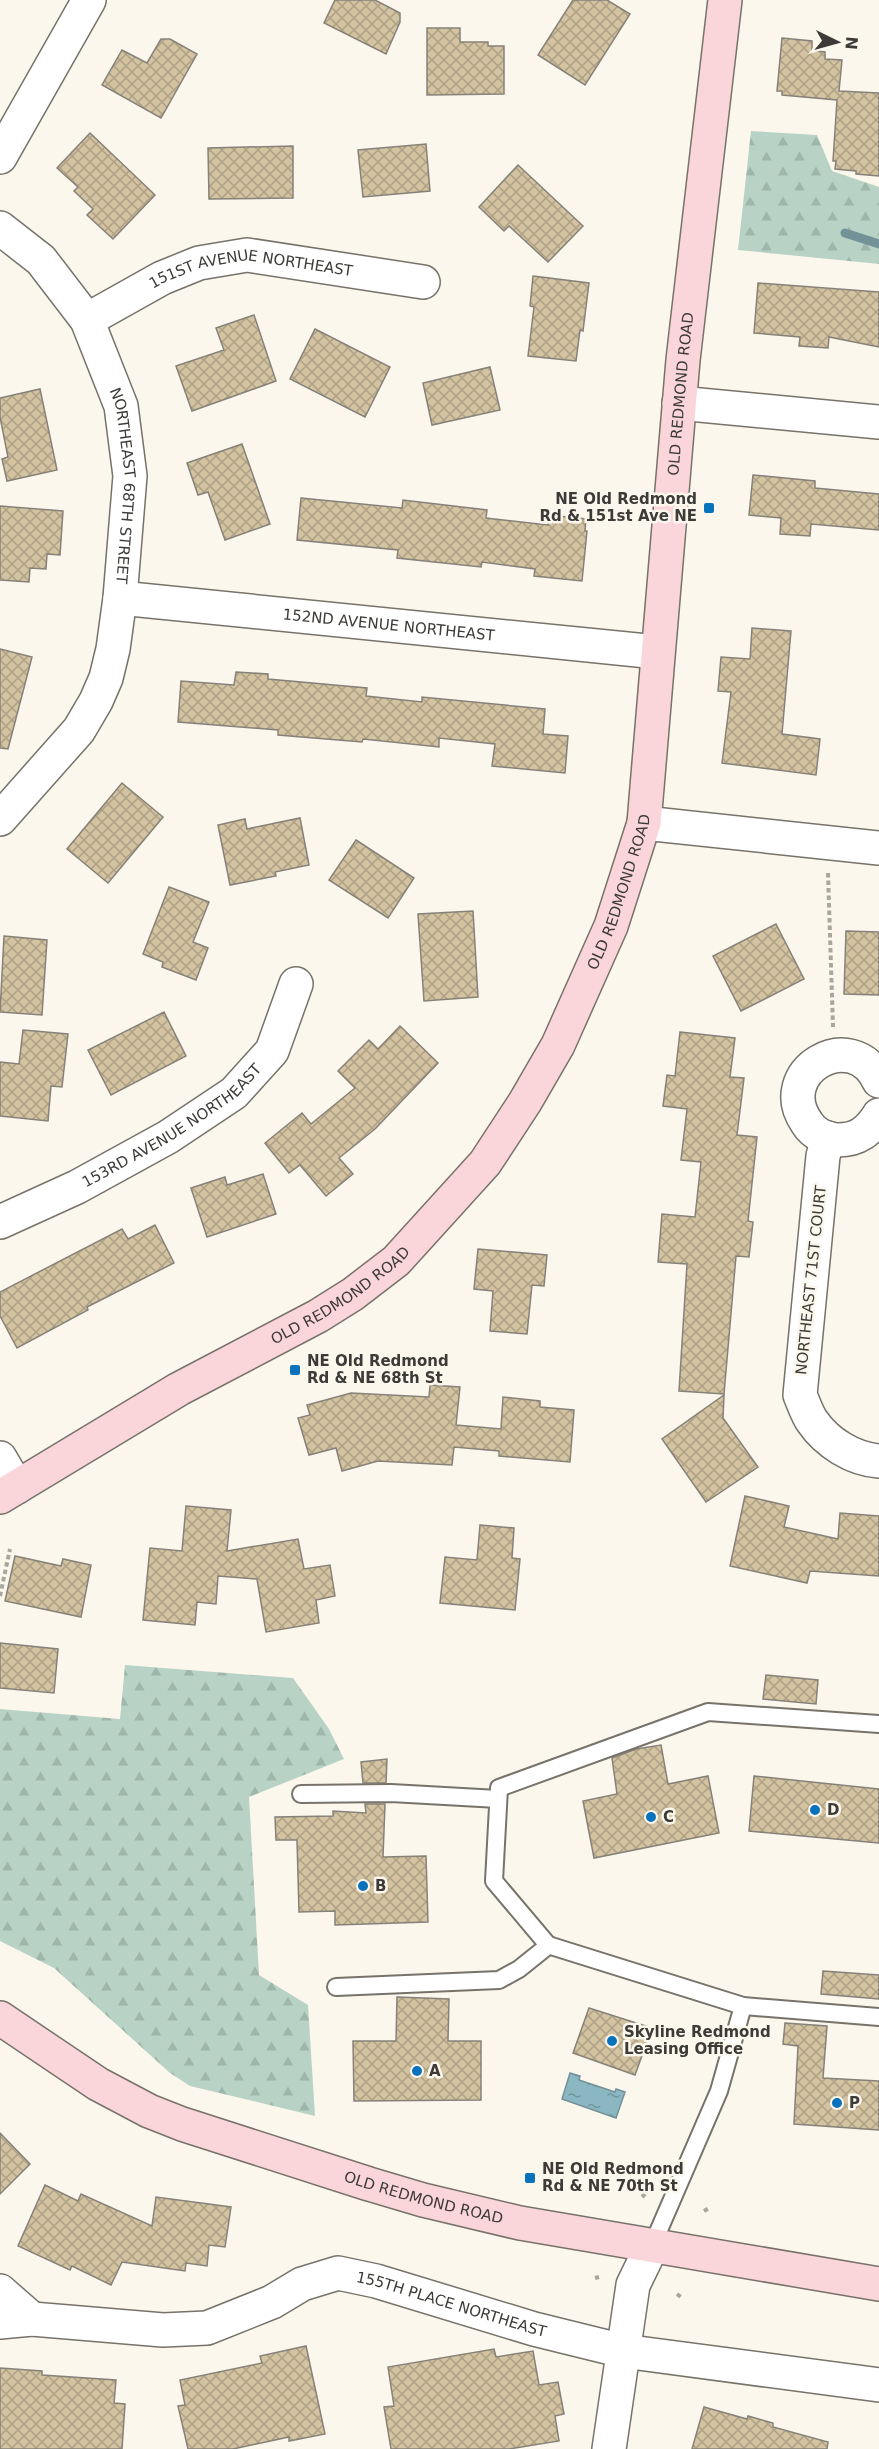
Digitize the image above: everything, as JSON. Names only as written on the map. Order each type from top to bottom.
[{"type":"main road","name":"OLD REDMOND ROAD","points":[[9,1492],[178,1389],[327,1310],[353,1294],[396,1261],[485,1164],[558,1045],[611,926],[644,823],[679,403],[725,0]]},
{"type":"main road","name":"OLD REDMOND ROAD","points":[[0,2018],[98,2084],[129,2102],[182,2124],[423,2200],[519,2223],[879,2284]]},
{"type":"street","points":[[0,157],[89,0]]},
{"type":"street","name":"NORTHEAST 68TH STREET","points":[[0,228],[41,260],[87,320],[121,406],[130,476],[120,598],[113,649],[106,678],[79,730],[2,810]]},
{"type":"street","name":"151ST AVENUE NORTHEAST","points":[[87,320],[162,279],[199,263],[247,255],[423,282]]},
{"type":"street","points":[[679,403],[879,422]]},
{"type":"street","name":"152ND AVENUE NORTHEAST","points":[[120,598],[657,652]]},
{"type":"street","points":[[644,823],[879,848]]},
{"type":"street","name":"153RD AVENUE NORTHEAST","points":[[0,1222],[77,1187],[168,1137],[234,1093],[272,1051],[296,984]]},
{"type":"street","points":[[879,1081],[866,1064],[853,1057],[834,1055],[814,1065],[804,1076],[799,1089],[798,1103],[802,1116],[810,1128],[828,1138],[849,1140],[862,1135],[879,1115]]},
{"type":"street","name":"NORTHEAST 71ST COURT","points":[[828,1138],[823,1155],[800,1395],[811,1421],[835,1446],[867,1460],[879,1461]]},
{"type":"street","points":[[0,1458],[9,1492]]},
{"type":"street","points":[[609,2449],[633,2285],[652,2247]]},
{"type":"street","name":"155TH PLACE NORTHEAST","points":[[0,2322],[32,2319],[163,2330],[207,2328],[261,2307],[302,2284],[338,2273],[376,2281],[534,2329],[623,2351],[879,2385]]},
{"type":"street","points":[[0,2291],[32,2319]]},
{"type":"lane","points":[[879,1724],[708,1712],[499,1788],[494,1881],[549,1945],[743,2006],[879,2017]]},
{"type":"lane","points":[[301,1794],[390,1793],[498,1799]]},
{"type":"lane","points":[[336,1987],[499,1980],[519,1969],[549,1945]]},
{"type":"lane","points":[[652,2247],[719,2091],[743,2006]]},
{"type":"path","points":[[827,868],[834,1055]]},
{"type":"path","points":[[0,1596],[10,1549]]},
{"type":"path","points":[[704,2211],[709,2208]]},
{"type":"path","points":[[678,2294],[682,2298]]},
{"type":"green space","points":[[751,131],[817,135],[832,171],[879,187],[879,264],[738,250]]},
{"type":"green space","points":[[125,1665],[293,1678],[329,1729],[344,1759],[249,1797],[259,1975],[308,2005],[315,2116],[190,2086],[170,2073],[54,1968],[0,1941],[0,1709],[120,1719]]},
{"type":"water","points":[[570,2073],[580,2076],[579,2080],[615,2092],[616,2089],[625,2092],[616,2118],[562,2099]]},
{"type":"building","points":[[335,0],[375,0],[400,13],[400,22],[386,54],[324,23]]},
{"type":"building","points":[[573,0],[607,0],[630,14],[585,85],[538,55]]},
{"type":"building","points":[[427,28],[460,28],[460,42],[488,42],[488,46],[504,46],[504,94],[427,95]]},
{"type":"building","points":[[782,38],[812,41],[812,50],[825,52],[825,59],[842,60],[839,91],[879,93],[879,176],[835,169],[836,161],[833,161],[837,100],[782,95],[782,91],[777,91]]},
{"type":"building","points":[[161,39],[170,39],[197,54],[161,118],[102,85],[122,50],[147,63]]},
{"type":"building","points":[[90,133],[155,195],[113,239],[87,215],[93,209],[74,191],[78,187],[57,168]]},
{"type":"building","points":[[426,144],[430,191],[363,197],[358,150]]},
{"type":"building","points":[[293,146],[293,198],[209,199],[208,148]]},
{"type":"building","points":[[518,165],[583,226],[548,262],[509,226],[504,231],[479,207]]},
{"type":"building","points":[[533,276],[589,283],[583,331],[580,330],[576,361],[528,356],[534,307],[530,306]]},
{"type":"building","points":[[758,283],[879,292],[879,347],[829,337],[828,348],[799,346],[800,337],[754,333]]},
{"type":"building","points":[[254,315],[276,381],[192,411],[176,366],[224,350],[216,328]]},
{"type":"building","points":[[315,329],[390,367],[365,417],[290,379]]},
{"type":"building","points":[[490,367],[500,410],[432,425],[423,383]]},
{"type":"building","points":[[40,389],[57,470],[7,481],[2,459],[8,457],[0,417],[0,398]]},
{"type":"building","points":[[242,444],[270,524],[225,540],[208,492],[198,495],[187,463]]},
{"type":"building","points":[[753,475],[815,481],[815,488],[879,494],[879,530],[811,524],[810,536],[780,534],[781,518],[749,515]]},
{"type":"building","points":[[301,498],[402,508],[403,500],[487,510],[486,518],[548,525],[549,515],[586,519],[582,581],[534,576],[535,569],[482,562],[481,567],[397,558],[398,550],[297,540]]},
{"type":"building","points":[[0,506],[63,511],[60,555],[47,554],[46,569],[30,568],[29,582],[0,580]]},
{"type":"building","points":[[752,628],[791,631],[782,734],[820,739],[816,775],[722,763],[731,692],[718,691],[721,657],[750,659]]},
{"type":"building","points":[[0,649],[32,657],[8,749],[0,748]]},
{"type":"building","points":[[236,672],[268,674],[268,679],[367,688],[366,696],[422,702],[422,697],[545,709],[543,734],[568,736],[565,773],[492,766],[495,744],[439,738],[439,747],[363,739],[362,742],[278,735],[278,730],[178,722],[181,681],[234,685]]},
{"type":"building","points":[[122,783],[163,817],[108,883],[67,849]]},
{"type":"building","points":[[300,818],[309,865],[275,872],[276,876],[230,885],[218,825],[245,819],[247,829]]},
{"type":"building","points":[[356,840],[414,878],[388,918],[329,880]]},
{"type":"building","points":[[169,887],[209,902],[193,942],[208,948],[196,980],[162,967],[163,962],[143,954]]},
{"type":"building","points":[[473,911],[478,997],[424,1001],[418,914]]},
{"type":"building","points":[[776,924],[804,979],[741,1011],[713,956]]},
{"type":"building","points":[[846,931],[879,932],[879,995],[844,994]]},
{"type":"building","points":[[4,936],[47,940],[42,1015],[0,1012]]},
{"type":"building","points":[[164,1012],[186,1056],[111,1095],[88,1050]]},
{"type":"building","points":[[400,1026],[438,1063],[375,1129],[339,1158],[353,1174],[326,1196],[300,1165],[289,1173],[265,1143],[302,1113],[311,1124],[355,1088],[338,1071],[369,1040],[378,1049]]},
{"type":"building","points":[[23,1030],[68,1034],[62,1087],[51,1086],[48,1121],[0,1116],[0,1062],[19,1064]]},
{"type":"building","points":[[680,1032],[735,1038],[730,1077],[744,1078],[737,1135],[757,1137],[748,1221],[753,1222],[749,1257],[736,1256],[724,1394],[679,1391],[687,1264],[658,1262],[662,1214],[695,1217],[701,1162],[681,1160],[687,1109],[663,1106],[667,1075],[675,1076]]},
{"type":"building","points":[[263,1174],[276,1214],[207,1237],[191,1188],[225,1177],[227,1185]]},
{"type":"building","points":[[155,1225],[174,1263],[87,1307],[88,1310],[17,1348],[0,1316],[0,1292],[122,1229],[128,1239]]},
{"type":"building","points":[[478,1249],[547,1255],[544,1286],[532,1285],[527,1334],[490,1331],[493,1291],[474,1289]]},
{"type":"building","points":[[430,1385],[460,1387],[456,1425],[501,1429],[503,1397],[540,1401],[540,1407],[574,1410],[570,1462],[499,1456],[499,1451],[454,1447],[452,1465],[378,1461],[342,1471],[336,1448],[309,1455],[298,1418],[310,1415],[307,1405],[351,1393],[429,1397]]},
{"type":"building","points":[[724,1395],[723,1418],[758,1467],[706,1502],[662,1439]]},
{"type":"building","points":[[745,1496],[789,1506],[784,1527],[838,1539],[840,1513],[879,1516],[879,1576],[810,1571],[807,1583],[730,1566]]},
{"type":"building","points":[[186,1506],[231,1510],[227,1551],[298,1539],[304,1569],[330,1565],[335,1596],[316,1600],[319,1623],[266,1632],[257,1579],[218,1576],[216,1604],[197,1602],[195,1625],[143,1620],[150,1548],[182,1551]]},
{"type":"building","points":[[480,1525],[514,1528],[512,1558],[520,1559],[515,1610],[440,1603],[445,1557],[477,1560]]},
{"type":"building","points":[[15,1556],[61,1566],[63,1559],[91,1565],[81,1617],[5,1601]]},
{"type":"building","points":[[0,1643],[58,1649],[54,1693],[0,1688]]},
{"type":"building","points":[[766,1675],[818,1680],[816,1704],[763,1699]]},
{"type":"building","name":"C","points":[[661,1745],[668,1784],[708,1776],[719,1833],[594,1858],[583,1801],[617,1794],[612,1758],[636,1749]]},
{"type":"building","points":[[387,1759],[386,1783],[363,1783],[361,1762]]},
{"type":"building","name":"D","points":[[754,1776],[879,1789],[879,1843],[749,1831]]},
{"type":"building","points":[[365,1804],[385,1804],[383,1857],[426,1856],[428,1922],[335,1925],[335,1911],[299,1912],[297,1840],[276,1840],[275,1817],[333,1816],[333,1811],[366,1813]]},
{"type":"building","points":[[823,1971],[879,1975],[879,1999],[821,1994]]},
{"type":"building","name":"A","points":[[397,1997],[449,1999],[448,2041],[481,2041],[481,2100],[354,2101],[353,2041],[396,2041]]},
{"type":"building","name":"Skyline Redmond Leasing Office","points":[[589,2008],[652,2028],[635,2075],[573,2053]]},
{"type":"building","name":"P","points":[[785,2023],[827,2026],[823,2078],[879,2081],[879,2130],[794,2124],[798,2046],[783,2044]]},
{"type":"building","points":[[0,2133],[30,2164],[0,2194]]},
{"type":"building","points":[[45,2185],[78,2201],[81,2194],[152,2226],[156,2197],[231,2207],[225,2247],[209,2245],[207,2266],[186,2263],[185,2271],[122,2262],[111,2285],[72,2266],[70,2270],[18,2246]]},
{"type":"building","points":[[306,2346],[325,2434],[289,2441],[289,2437],[233,2449],[188,2449],[178,2406],[185,2405],[180,2380],[262,2363],[260,2356]]},
{"type":"building","points":[[494,2349],[496,2357],[533,2351],[539,2385],[558,2382],[564,2414],[555,2416],[559,2441],[509,2449],[391,2449],[384,2407],[394,2406],[388,2367]]},
{"type":"building","points":[[0,2368],[42,2371],[42,2375],[116,2380],[114,2403],[125,2404],[122,2449],[0,2449]]},
{"type":"building","points":[[704,2407],[747,2419],[748,2416],[773,2423],[773,2427],[828,2442],[827,2449],[692,2449]]},
{"type":"waterway","points":[[845,233],[879,244]]},
{"type":"place","name":"NE Old Redmond Rd & 151st Ave NE","points":[[709,508]]},
{"type":"place","name":"NE Old Redmond Rd & NE 68th St","points":[[295,1370]]},
{"type":"place","name":"D","points":[[815,1810]]},
{"type":"place","name":"C","points":[[651,1817]]},
{"type":"place","name":"B","points":[[363,1886]]},
{"type":"place","name":"Skyline Redmond Leasing Office","points":[[612,2041]]},
{"type":"place","name":"A","points":[[417,2071]]},
{"type":"place","name":"P","points":[[837,2103]]},
{"type":"place","name":"NE Old Redmond Rd & NE 70th St","points":[[530,2178]]}]
